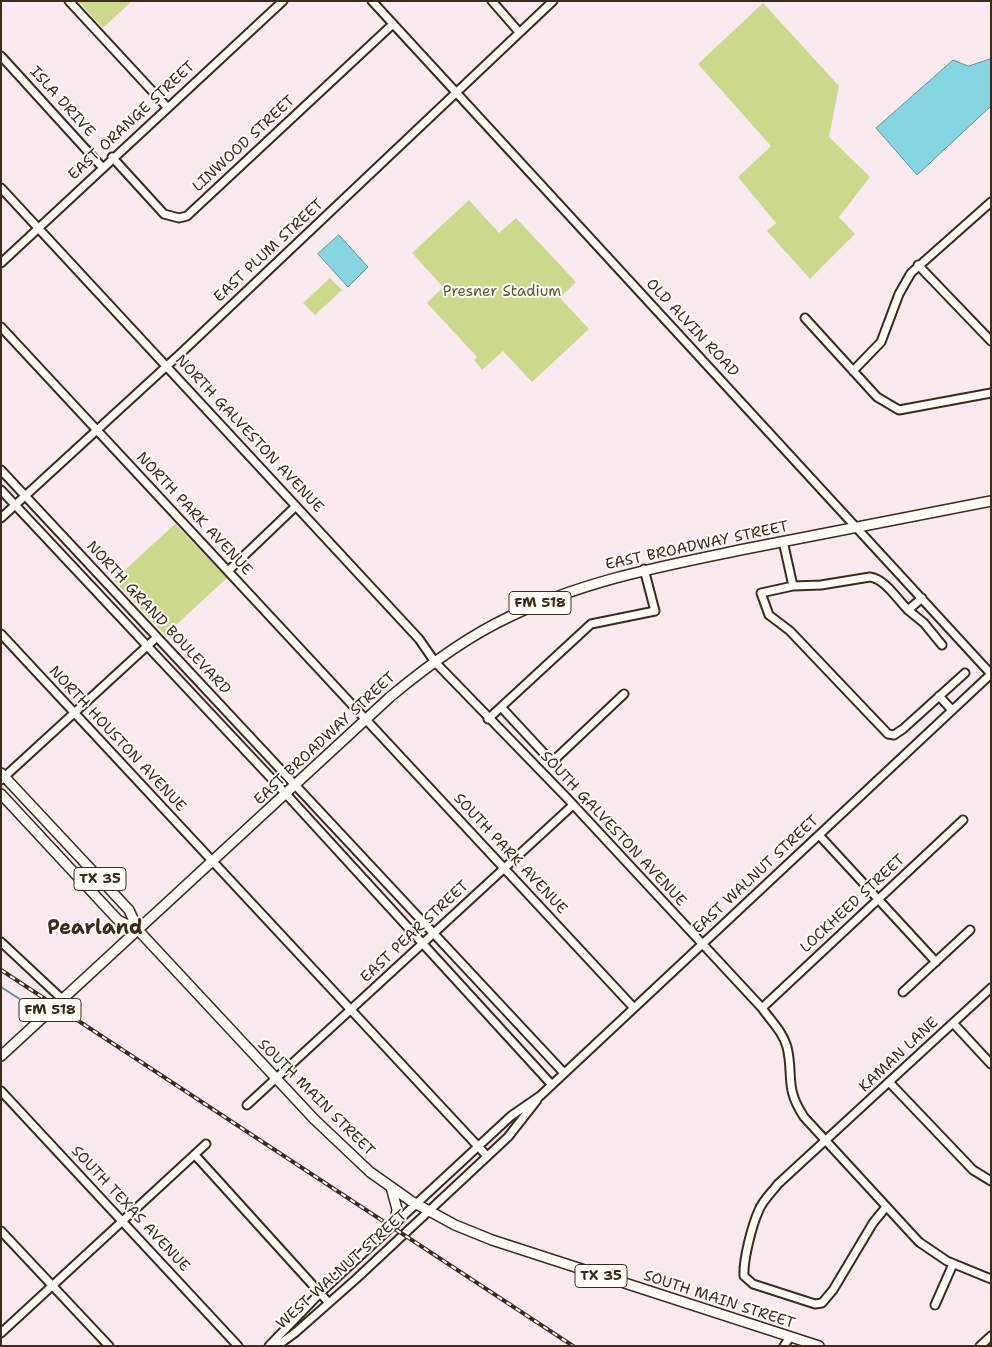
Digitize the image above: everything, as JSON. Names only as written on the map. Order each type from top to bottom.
[{"type":"main road","name":"EAST BROADWAY STREET","points":[[138,930],[397,691],[435,662],[474,636],[531,606],[581,588],[644,569],[991,501]]},
{"type":"main road","name":"TX 35","points":[[2,777],[129,910],[138,930]]},
{"type":"main road","name":"TX 35","points":[[1,794],[118,920],[138,930]]},
{"type":"main road","name":"FM 518","points":[[1,1056],[138,930]]},
{"type":"main road","name":"SOUTH MAIN STREET","points":[[138,930],[327,1132],[370,1172],[417,1204],[455,1225],[492,1240],[819,1346]]},
{"type":"main road","points":[[391,1187],[397,1209],[395,1224]]},
{"type":"street","points":[[69,1],[167,107]]},
{"type":"street","name":"EAST ORANGE STREET","points":[[1,263],[112,157],[282,1]]},
{"type":"street","name":"OLD ALVIN ROAD","points":[[372,1],[991,674]]},
{"type":"street","points":[[492,1],[519,32]]},
{"type":"street","name":"EAST PLUM STREET","points":[[1,518],[167,366],[553,1]]},
{"type":"street","name":"LINWOOD STREET","points":[[112,157],[164,214],[179,218],[187,216],[393,24]]},
{"type":"street","name":"ISLA DRIVE","points":[[1,56],[102,167]]},
{"type":"street","name":"NORTH GALVESTON AVENUE","points":[[1,188],[419,639],[435,662]]},
{"type":"street","points":[[853,371],[881,342],[905,280],[918,265],[991,202]]},
{"type":"street","points":[[918,265],[991,342]]},
{"type":"street","points":[[806,318],[877,397],[893,407],[905,410],[991,393]]},
{"type":"street","name":"NORTH PARK AVENUE","points":[[1,327],[366,719]]},
{"type":"street","name":"NORTH GRAND BOULEVARD","points":[[1,470],[564,1073]]},
{"type":"street","name":"NORTH GRAND BOULEVARD","points":[[1,490],[286,794],[552,1084]]},
{"type":"street","points":[[228,570],[296,506]]},
{"type":"street","points":[[783,541],[793,586]]},
{"type":"street","points":[[488,718],[591,624],[655,611],[644,569]]},
{"type":"street","points":[[942,645],[924,623],[908,610],[877,578],[870,577],[821,586],[793,586],[761,593],[769,615],[790,631],[888,734],[894,735],[903,729],[964,673]]},
{"type":"street","points":[[908,610],[922,598]]},
{"type":"street","name":"NORTH HOUSTON AVENUE","points":[[1,634],[487,1156]]},
{"type":"street","points":[[2,777],[157,637]]},
{"type":"street","name":"SOUTH GALVESTON AVENUE","points":[[435,662],[573,805],[762,1008],[778,1029],[786,1045],[789,1083],[794,1101],[804,1118],[920,1242],[953,1264],[991,1279]]},
{"type":"street","name":"EAST WALNUT STREET","points":[[430,1211],[508,1137],[540,1096],[552,1084],[991,674]]},
{"type":"street","points":[[501,707],[552,762],[624,694]]},
{"type":"street","points":[[939,696],[952,710]]},
{"type":"street","name":"SOUTH PARK AVENUE","points":[[366,719],[634,1008]]},
{"type":"street","name":"EAST PEAR STREET","points":[[247,1105],[573,805]]},
{"type":"street","name":"LOCKHEED STREET","points":[[762,1008],[963,820]]},
{"type":"street","points":[[819,835],[936,962]]},
{"type":"street","points":[[903,992],[970,930]]},
{"type":"street","points":[[1,942],[62,999]]},
{"type":"street","name":"KAMAN LANE","points":[[886,1207],[873,1223],[833,1290],[822,1303],[815,1304],[748,1280],[744,1270],[759,1209],[778,1184],[826,1142],[991,988]]},
{"type":"street","points":[[952,1023],[991,1064]]},
{"type":"street","points":[[889,1082],[973,1170],[991,1181]]},
{"type":"street","name":"SOUTH TEXAS AVENUE","points":[[1,1091],[238,1346]]},
{"type":"street","name":"EAST WALNUT STREET","points":[[417,1204],[511,1116],[540,1096]]},
{"type":"street","points":[[1,1333],[206,1144]]},
{"type":"street","points":[[195,1155],[329,1303]]},
{"type":"street","name":"WEST WALNUT STREET","points":[[269,1345],[320,1293],[417,1204]]},
{"type":"street","name":"WEST WALNUT STREET","points":[[269,1345],[281,1343],[329,1303],[430,1211]]},
{"type":"street","points":[[1,1231],[109,1346]]},
{"type":"street","points":[[935,1305],[953,1264]]},
{"type":"street","points":[[980,1346],[991,1336]]},
{"type":"street","points":[[784,1346],[790,1337]]},
{"type":"green space","points":[[78,1],[132,1],[103,28]]},
{"type":"green space","points":[[763,3],[839,86],[829,137],[870,177],[839,217],[855,234],[810,279],[767,231],[776,223],[738,177],[771,146],[698,64]]},
{"type":"green space","name":"Presner Stadium","points":[[469,200],[499,233],[516,218],[576,282],[560,298],[589,329],[532,382],[503,351],[482,370],[474,360],[477,357],[427,303],[443,287],[412,253]]},
{"type":"green space","points":[[330,278],[342,290],[315,315],[303,303]]},
{"type":"green space","points":[[175,524],[227,578],[165,635],[114,580]]},
{"type":"water","points":[[991,59],[991,106],[917,175],[876,128],[953,60],[968,66]]},
{"type":"water","points":[[339,235],[368,267],[348,287],[318,254]]},
{"type":"waterway","points":[[1,987],[32,1007]]},
{"type":"railway","points":[[1,970],[573,1346]]},
{"type":"district","name":"Pearland","points":[[95,929]]}]
